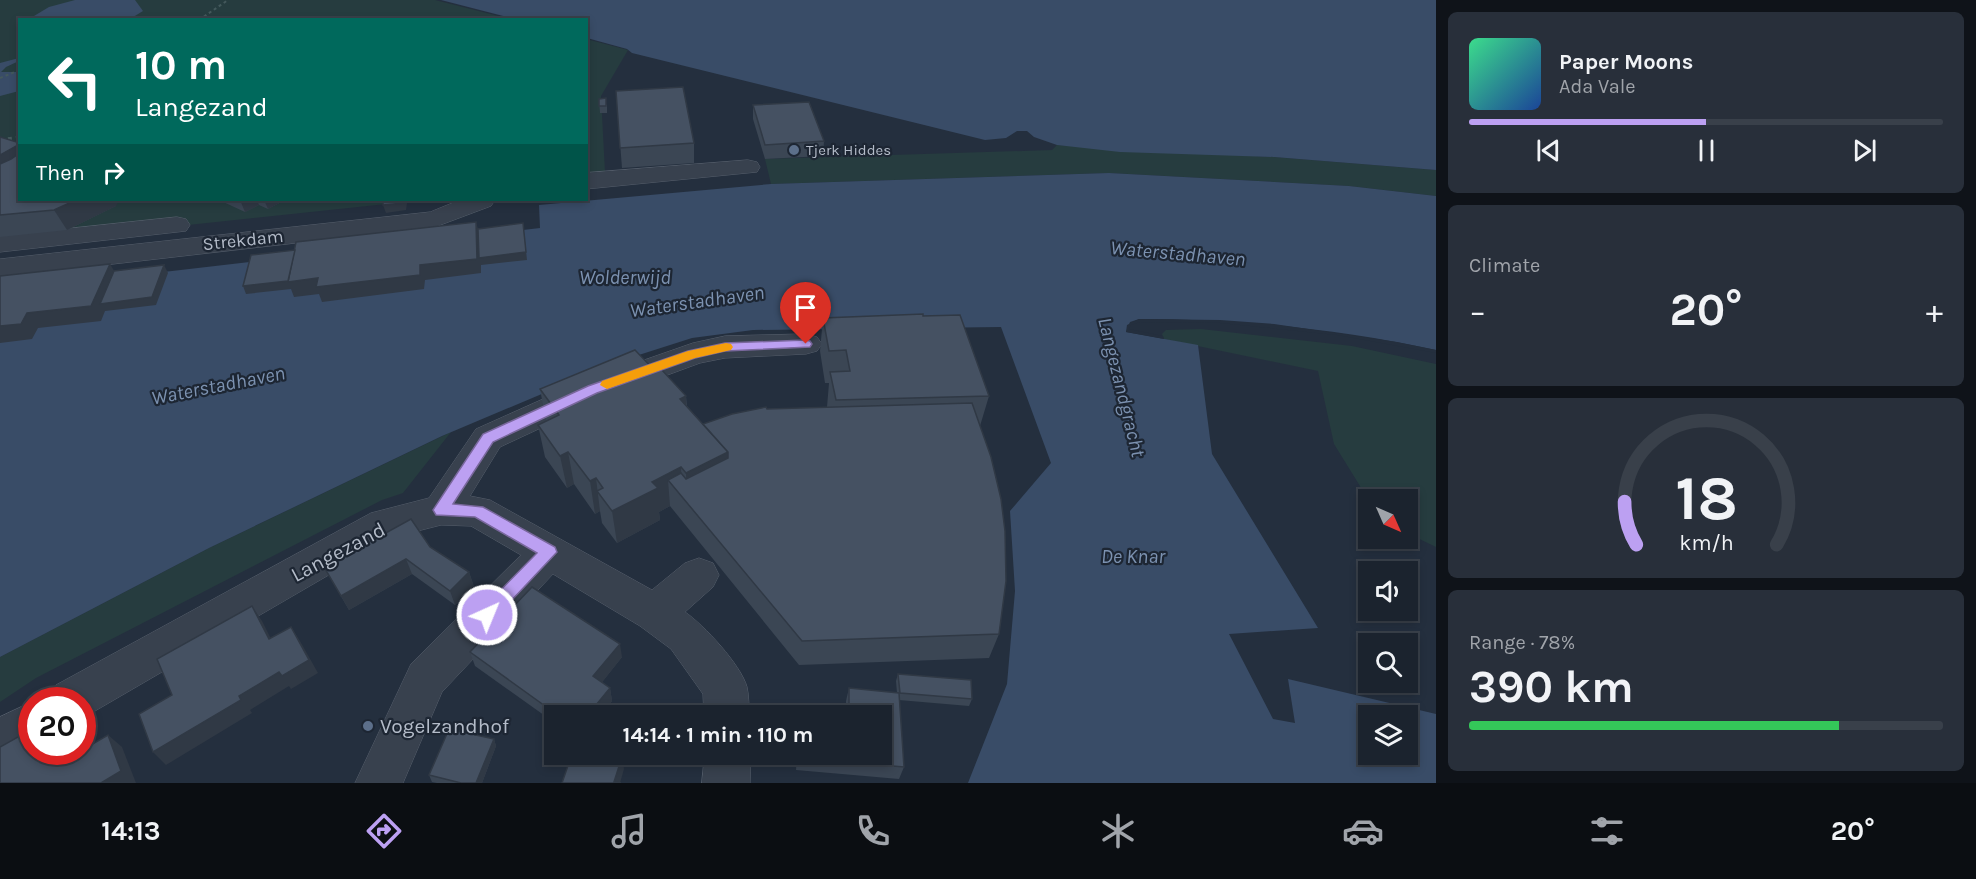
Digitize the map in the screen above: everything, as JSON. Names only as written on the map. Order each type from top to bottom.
[{"type":"street","points":[[588,181],[748,167]]},
{"type":"street","points":[[0,244],[399,201]]},
{"type":"street","name":"Strekdam","points":[[0,268],[435,219],[480,201]]},
{"type":"street","points":[[441,510],[488,438],[592,390],[693,354],[728,360],[806,344]]},
{"type":"street","name":"Langezand","points":[[95,687],[384,524],[441,510],[477,511],[655,614],[686,636],[725,688],[726,705]]},
{"type":"street","points":[[379,783],[426,678],[549,552]]},
{"type":"street","points":[[655,614],[699,575]]},
{"type":"street","points":[[0,741],[18,731]]},
{"type":"street","points":[[726,783],[727,765]]},
{"type":"path","points":[[202,18],[228,0]]},
{"type":"path","points":[[0,78],[18,71]]},
{"type":"path","points":[[0,140],[18,137]]},
{"type":"green space","points":[[0,0],[435,0],[506,18],[18,18],[18,201],[415,201],[0,245]]},
{"type":"green space","points":[[588,40],[628,50],[601,96],[605,172],[588,173]]},
{"type":"green space","points":[[1057,145],[1274,157],[1436,170],[1436,196],[1349,186],[1109,173],[771,184],[765,159],[1052,150]]},
{"type":"green space","points":[[1201,329],[1352,346],[1436,364],[1436,547],[1418,538],[1418,489],[1362,489],[1334,444],[1318,371],[1164,339],[1162,334],[1166,330]]},
{"type":"green space","points":[[451,432],[403,493],[382,500],[22,687],[18,687],[18,690],[0,702],[0,657],[209,548]]},
{"type":"water","points":[[75,0],[135,0],[143,11],[132,18],[31,18],[49,7]]},
{"type":"water","points":[[441,0],[1436,0],[1436,170],[1274,157],[1120,152],[1057,145],[1034,137],[1027,131],[1017,131],[1006,138],[985,140],[632,53],[627,49],[588,38],[588,18],[511,18]]},
{"type":"water","points":[[18,58],[18,61],[1,72],[18,72],[18,91],[0,96],[0,63]]},
{"type":"water","points":[[1109,173],[1349,186],[1436,196],[1436,350],[1362,336],[1251,323],[1139,319],[1130,322],[1126,332],[1198,345],[1212,454],[1318,628],[1229,634],[1273,719],[1295,723],[1288,679],[1398,705],[1358,705],[1358,765],[1418,765],[1418,710],[1436,714],[1436,783],[968,783],[1007,684],[1015,591],[1010,511],[1051,463],[1001,327],[753,330],[692,338],[620,361],[442,436],[209,548],[0,657],[0,291],[540,228],[539,205],[771,184]]},
{"type":"pier","points":[[1139,319],[1220,320],[1274,324],[1397,342],[1436,350],[1436,353],[1337,335],[1220,323],[1140,322],[1131,325],[1129,329],[1163,336],[1164,339],[1126,332],[1127,325]]},
{"type":"building","points":[[683,87],[694,143],[620,148],[616,91]]},
{"type":"building","points":[[606,98],[606,106],[599,106],[599,99]]},
{"type":"building","points":[[809,102],[824,141],[765,145],[753,105]]},
{"type":"building","points":[[0,137],[18,142],[18,145],[0,155]]},
{"type":"building","points":[[18,154],[18,201],[74,201],[54,210],[0,215],[0,164]]},
{"type":"building","points":[[383,201],[404,201],[404,203],[383,205]]},
{"type":"building","points":[[476,222],[477,259],[420,265],[420,275],[316,287],[318,278],[288,282],[296,242]]},
{"type":"building","points":[[523,223],[526,252],[479,258],[478,229]]},
{"type":"building","points":[[295,250],[288,281],[243,286],[251,255]]},
{"type":"building","points":[[110,264],[91,306],[27,313],[21,324],[0,326],[0,276]]},
{"type":"building","points":[[164,265],[152,297],[100,304],[114,271]]},
{"type":"building","points":[[923,314],[923,316],[960,315],[989,396],[836,400],[830,372],[850,371],[846,350],[829,351],[823,318]]},
{"type":"building","points":[[635,350],[655,371],[661,369],[686,396],[680,399],[728,452],[686,473],[681,467],[652,482],[658,488],[612,511],[597,491],[603,488],[596,478],[590,481],[568,452],[560,456],[538,425],[559,415],[540,389]]},
{"type":"building","points":[[972,403],[991,457],[1001,499],[1005,531],[1006,581],[999,634],[802,641],[668,480],[681,473],[686,479],[728,458],[728,452],[703,424],[732,414],[766,407],[767,409]]},
{"type":"building","points":[[411,519],[430,547],[469,572],[450,591],[406,559],[341,596],[324,567]]},
{"type":"building","points":[[532,587],[620,644],[593,676],[610,688],[596,705],[544,705],[470,652]]},
{"type":"building","points":[[252,606],[269,639],[291,627],[309,660],[282,676],[279,672],[239,696],[241,700],[153,752],[139,714],[172,695],[157,659]]},
{"type":"building","points":[[898,674],[971,680],[972,699],[900,693]]},
{"type":"building","points":[[849,688],[899,693],[904,767],[880,765],[892,765],[892,705],[849,705]]},
{"type":"building","points":[[449,729],[494,739],[476,783],[461,783],[429,775]]},
{"type":"building","points":[[108,735],[121,771],[101,783],[0,783],[0,747],[18,737],[18,765],[96,765],[96,742]]},
{"type":"building","points":[[568,765],[619,765],[614,782],[621,783],[562,783]]},
{"type":"slow traffic","points":[[607,385],[693,354],[726,347]]},
{"type":"place","name":"Tjerk Hiddes","points":[[794,150]]},
{"type":"place","name":"Vogelzandhof","points":[[368,726]]},
{"type":"route","points":[[487,615],[549,552],[477,511],[441,510],[488,438],[592,390],[693,354],[725,347],[806,344]]},
{"type":"water label","name":"Waterstadhaven","points":[[1178,253]]},
{"type":"water label","name":"Wolderwijd","points":[[625,277]]},
{"type":"water label","name":"Waterstadhaven","points":[[697,301]]},
{"type":"water label","name":"Waterstadhaven","points":[[218,385]]},
{"type":"water label","name":"Langezandgracht","points":[[1122,387]]},
{"type":"water label","name":"De Knar","points":[[1133,556]]}]
